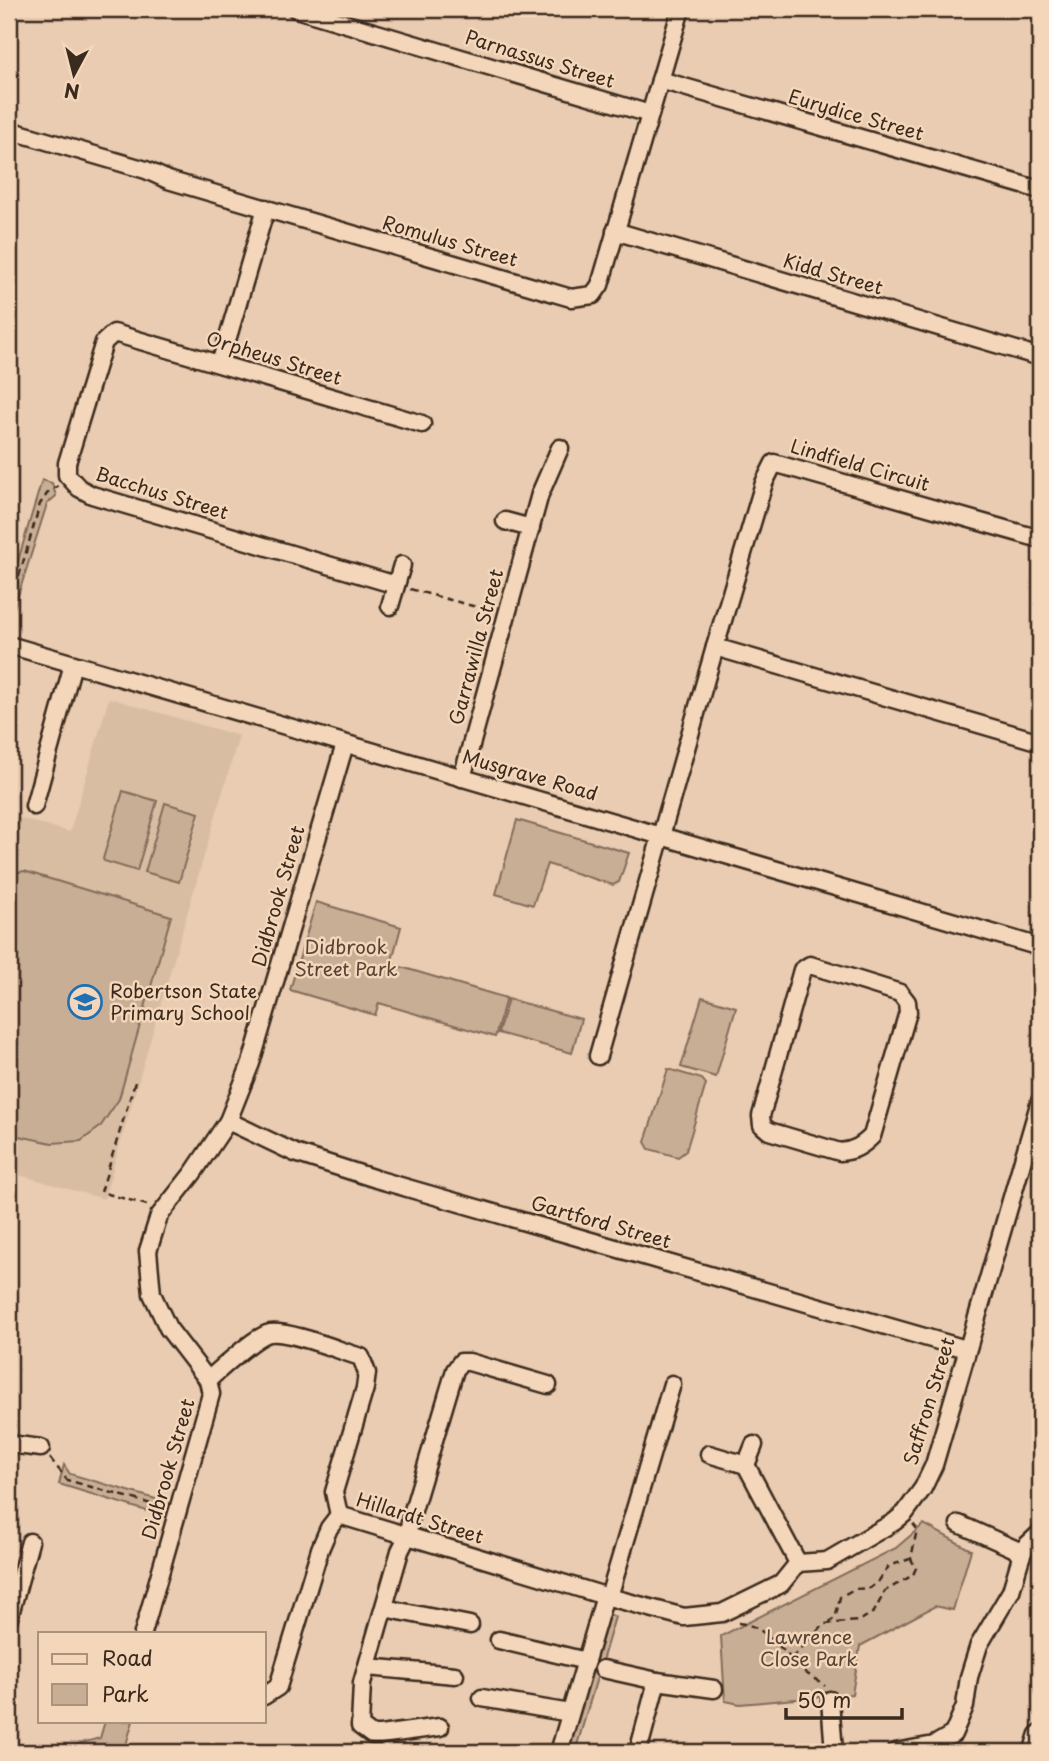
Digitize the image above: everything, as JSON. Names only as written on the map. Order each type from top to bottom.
[{"type":"main road","points":[[1035,1752],[1040,1736]]},
{"type":"street","name":"Parnassus Street","points":[[296,9],[342,15],[650,114]]},
{"type":"street","name":"Romulus Street","points":[[9,130],[146,170],[168,180],[570,298],[593,295],[600,285],[681,9]]},
{"type":"street","name":"Eurydice Street","points":[[660,80],[1040,190]]},
{"type":"street","points":[[220,364],[266,208]]},
{"type":"street","name":"Kidd Street","points":[[615,232],[1040,357]]},
{"type":"street","name":"Orpheus Street","points":[[114,333],[422,424]]},
{"type":"street","name":"Bacchus Street","points":[[114,333],[104,342],[67,463],[67,475],[79,488],[92,495],[396,585]]},
{"type":"street","name":"Garrawilla Street","points":[[463,778],[540,495],[559,448]]},
{"type":"street","name":"Lindfield Circuit","points":[[598,1056],[715,647],[764,483],[774,463],[1040,539]]},
{"type":"street","points":[[505,520],[531,528]]},
{"type":"street","points":[[390,606],[402,565]]},
{"type":"street","name":"Musgrave Road","points":[[9,645],[1040,947]]},
{"type":"street","points":[[715,647],[1040,742]]},
{"type":"street","points":[[34,806],[73,664]]},
{"type":"street","name":"Didbrook Street","points":[[143,1632],[211,1394],[208,1380],[168,1328],[152,1294],[148,1251],[159,1216],[194,1173],[228,1121],[251,1063],[345,744]]},
{"type":"street","points":[[810,965],[900,993],[907,1002],[908,1012],[872,1136],[851,1151],[840,1152],[816,1145],[769,1131],[762,1125],[761,1116],[802,970],[810,965]]},
{"type":"street","name":"Saffron Street","points":[[798,1563],[827,1561],[894,1522],[905,1513],[923,1488],[934,1465],[1040,1101]]},
{"type":"street","name":"Gartford Street","points":[[228,1121],[295,1153],[376,1179],[967,1349]]},
{"type":"street","name":"Hillardt Street","points":[[208,1380],[268,1333],[286,1334],[360,1357],[367,1373],[334,1492],[339,1515],[607,1596]]},
{"type":"street","points":[[440,1727],[380,1735],[365,1732],[360,1727],[362,1683],[458,1364],[469,1362],[548,1385]]},
{"type":"street","points":[[559,1752],[672,1384]]},
{"type":"street","points":[[9,1444],[41,1448]]},
{"type":"street","points":[[746,1465],[754,1445]]},
{"type":"street","points":[[607,1596],[684,1617],[722,1613],[781,1584],[798,1563],[746,1465],[709,1454]]},
{"type":"street","points":[[266,1695],[278,1687],[320,1549],[329,1528],[339,1515]]},
{"type":"street","points":[[959,1524],[1015,1549],[1021,1557]]},
{"type":"street","points":[[895,1752],[934,1745],[953,1734],[965,1706],[969,1677],[979,1645],[1011,1591],[1026,1546],[1040,1533]]},
{"type":"street","points":[[9,1618],[30,1542]]},
{"type":"street","points":[[384,1608],[470,1625]]},
{"type":"street","points":[[499,1640],[586,1661]]},
{"type":"street","points":[[367,1667],[455,1675]]},
{"type":"street","points":[[603,1669],[657,1681],[714,1689]]},
{"type":"street","points":[[638,1752],[657,1681]]},
{"type":"street","points":[[831,1695],[834,1752]]},
{"type":"street","points":[[482,1698],[570,1713]]},
{"type":"path","points":[[9,611],[40,504],[49,491],[57,488],[67,475]]},
{"type":"path","points":[[396,585],[506,615]]},
{"type":"path","points":[[135,1082],[101,1192],[163,1210]]},
{"type":"path","points":[[41,1448],[67,1480],[178,1512]]},
{"type":"path","points":[[792,1658],[824,1624],[859,1621],[874,1612],[885,1591],[914,1575],[915,1568],[911,1559],[917,1529],[905,1513]]},
{"type":"path","points":[[829,1623],[836,1615],[841,1597],[854,1589],[870,1588],[878,1582],[889,1566],[911,1559]]},
{"type":"path","points":[[736,1623],[748,1624],[780,1645],[800,1668],[831,1695]]},
{"type":"shaded area","name":"Robertson State Primary School","points":[[109,698],[239,736],[104,1199],[9,1172],[9,815],[70,832]]},
{"type":"green space","points":[[42,480],[52,483],[56,496],[47,504],[10,621],[9,591]]},
{"type":"green space","points":[[123,791],[157,801],[137,871],[103,859]]},
{"type":"green space","points":[[165,803],[199,813],[179,882],[145,872]]},
{"type":"green space","points":[[517,820],[629,853],[619,882],[613,885],[547,864],[533,905],[496,894]]},
{"type":"green space","points":[[24,871],[171,916],[119,1099],[100,1127],[81,1141],[52,1143],[9,1134],[9,874]]},
{"type":"green space","name":"Didbrook Street Park","points":[[316,902],[401,927],[391,964],[506,998],[495,1037],[379,1003],[375,1015],[290,990]]},
{"type":"green space","points":[[702,997],[736,1007],[716,1077],[681,1067]]},
{"type":"green space","points":[[508,999],[581,1019],[572,1053],[498,1033]]},
{"type":"green space","points":[[668,1069],[702,1079],[706,1084],[686,1151],[678,1157],[649,1149],[645,1142]]},
{"type":"green space","points":[[64,1465],[70,1474],[166,1502],[163,1516],[59,1484]]},
{"type":"green space","name":"Lawrence Close Park","points":[[924,1524],[971,1550],[953,1610],[935,1606],[860,1646],[852,1694],[740,1704],[725,1701],[721,1636],[896,1548]]},
{"type":"green space","points":[[607,1613],[615,1617],[575,1752],[566,1752]]},
{"type":"green space","points":[[105,1722],[133,1722],[125,1748],[141,1752],[49,1752],[100,1738]]},
{"type":"place","name":"Robertson State Primary School","points":[[85,1002]]}]
